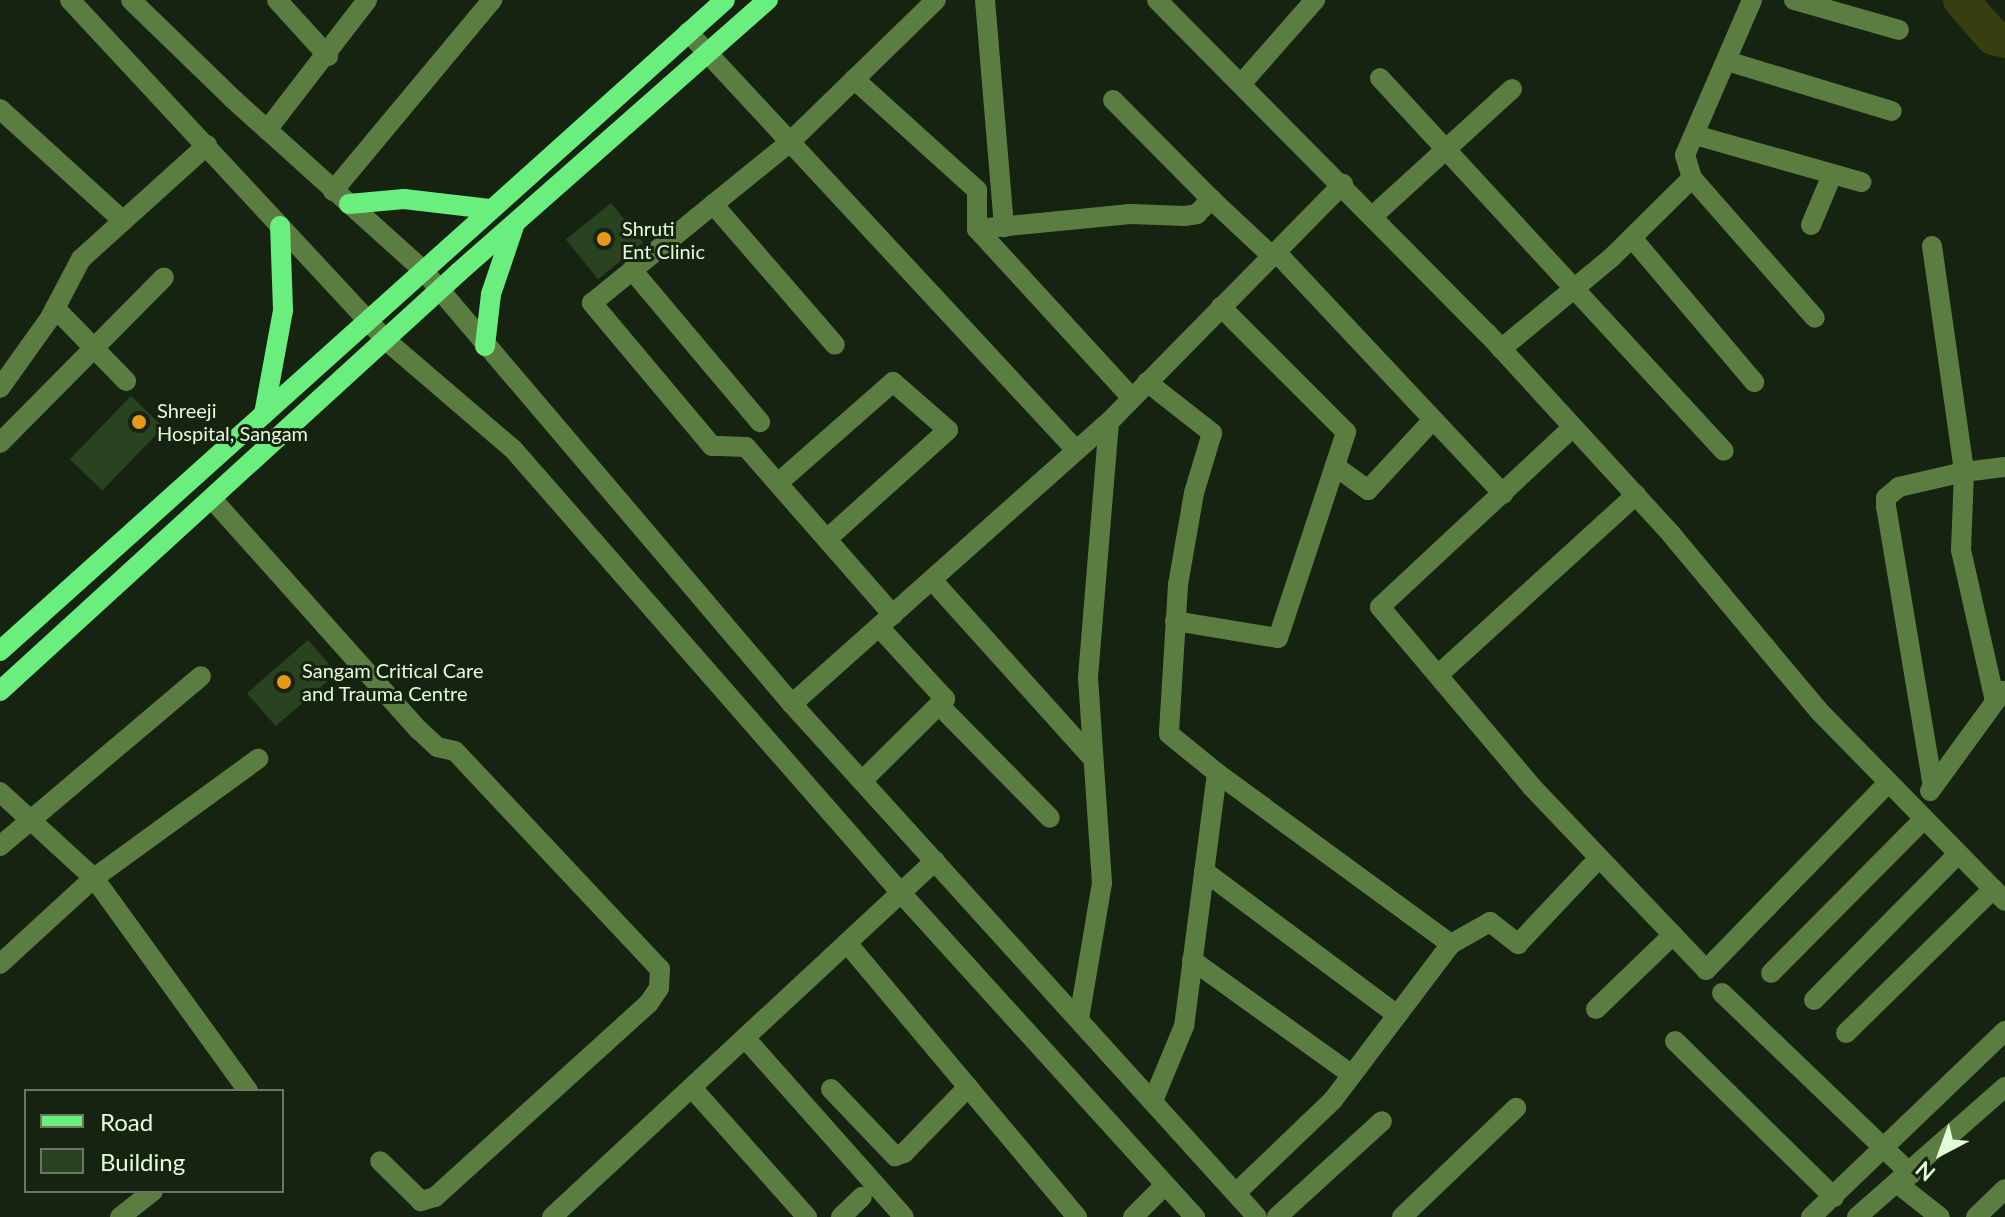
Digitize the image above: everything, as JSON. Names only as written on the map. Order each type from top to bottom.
[{"type":"main road","points":[[0,651],[725,0]]},
{"type":"main road","points":[[0,691],[768,0]]},
{"type":"main road","points":[[341,197],[404,199],[489,209]]},
{"type":"main road","points":[[264,414],[283,310],[280,226]]},
{"type":"main road","points":[[485,346],[491,294],[514,226]]},
{"type":"street","points":[[70,0],[388,342],[513,449],[901,893],[1195,1217]]},
{"type":"street","points":[[131,0],[267,130],[422,269],[792,704],[1257,1217]]},
{"type":"street","points":[[277,0],[328,56]]},
{"type":"street","points":[[267,130],[328,56],[367,0]]},
{"type":"street","points":[[341,197],[492,0]]},
{"type":"street","points":[[862,781],[945,699],[827,539],[746,447],[712,446],[592,303],[791,141],[936,0]]},
{"type":"street","points":[[985,0],[1004,227]]},
{"type":"street","points":[[1157,0],[1374,215],[1501,349],[1636,495],[1818,710],[1999,895],[1846,1033]]},
{"type":"street","points":[[1242,83],[1315,0]]},
{"type":"street","points":[[1752,0],[1685,155],[1692,178],[1815,318]]},
{"type":"street","points":[[1794,0],[1899,30]]},
{"type":"street","points":[[688,32],[1076,450]]},
{"type":"street","points":[[1727,61],[1892,111]]},
{"type":"street","points":[[1380,78],[1572,291],[1724,451]]},
{"type":"street","points":[[854,79],[977,190],[977,229],[1132,398]]},
{"type":"street","points":[[1374,215],[1448,152],[1512,89]]},
{"type":"street","points":[[1113,100],[1211,199],[1274,254],[1503,494]]},
{"type":"street","points":[[0,109],[123,221]]},
{"type":"street","points":[[1695,135],[1861,182]]},
{"type":"street","points":[[0,388],[55,308],[81,259],[207,145]]},
{"type":"street","points":[[1811,225],[1832,175]]},
{"type":"street","points":[[1501,349],[1632,238],[1692,178]]},
{"type":"street","points":[[792,704],[1109,422],[1343,184]]},
{"type":"street","points":[[977,229],[1130,214],[1185,216],[1197,214],[1211,199]]},
{"type":"street","points":[[713,204],[835,345]]},
{"type":"street","points":[[1632,238],[1754,382]]},
{"type":"street","points":[[1771,973],[1920,815],[1933,786],[2000,695],[1961,550],[1964,472],[1932,246]]},
{"type":"street","points":[[632,270],[760,422]]},
{"type":"street","points":[[0,443],[164,277]]},
{"type":"street","points":[[1175,621],[1278,638],[1346,432],[1221,307]]},
{"type":"street","points":[[55,308],[126,381]]},
{"type":"street","points":[[778,483],[893,382],[948,430],[827,539]]},
{"type":"street","points":[[1147,382],[1212,433],[1194,493],[1175,621],[1169,734],[1217,773],[1451,944]]},
{"type":"street","points":[[1335,466],[1368,490],[1432,421]]},
{"type":"street","points":[[1079,1019],[1102,883],[1088,677],[1109,422]]},
{"type":"street","points":[[1573,427],[1380,607],[1599,858],[1706,970],[1889,782]]},
{"type":"street","points":[[1933,786],[1886,498],[1899,487],[1964,472],[2005,467]]},
{"type":"street","points":[[1438,675],[1636,495]]},
{"type":"street","points":[[213,500],[419,730],[437,747],[455,751],[660,969],[659,988],[649,1003],[435,1197],[421,1201],[380,1161]]},
{"type":"street","points":[[932,580],[1093,759]]},
{"type":"street","points":[[0,846],[201,676]]},
{"type":"street","points":[[939,705],[1050,818]]},
{"type":"street","points":[[0,964],[94,878],[258,759]]},
{"type":"street","points":[[1153,1101],[1184,1026],[1217,773]]},
{"type":"street","points":[[0,792],[94,878],[247,1089]]},
{"type":"street","points":[[1814,1000],[1958,854]]},
{"type":"street","points":[[1237,1192],[1352,1075],[1451,944],[1490,922],[1518,944],[1599,858]]},
{"type":"street","points":[[552,1217],[935,861]]},
{"type":"street","points":[[1204,871],[1397,1015]]},
{"type":"street","points":[[1596,1009],[1673,935]]},
{"type":"street","points":[[847,943],[1077,1217]]},
{"type":"street","points":[[1192,960],[1352,1075]]},
{"type":"street","points":[[1722,993],[1886,1150],[1904,1179],[1940,1217]]},
{"type":"street","points":[[1811,1217],[1886,1150],[2005,1031]]},
{"type":"street","points":[[745,1038],[904,1217]]},
{"type":"street","points":[[1675,1041],[1834,1197]]},
{"type":"street","points":[[831,1089],[895,1156],[904,1153],[968,1087]]},
{"type":"street","points":[[1857,1217],[1904,1179],[2005,1087]]},
{"type":"street","points":[[692,1088],[807,1217]]},
{"type":"street","points":[[1402,1217],[1516,1108]]},
{"type":"street","points":[[1277,1217],[1382,1121]]},
{"type":"street","points":[[1133,1217],[1165,1185]]},
{"type":"street","points":[[1976,1217],[2005,1189]]},
{"type":"street","points":[[120,1217],[150,1193]]},
{"type":"street","points":[[841,1217],[862,1197]]},
{"type":"building","points":[[611,203],[643,243],[598,279],[566,240]]},
{"type":"building","points":[[131,396],[163,427],[102,491],[70,459]]},
{"type":"building","points":[[308,640],[337,673],[276,726],[247,693]]},
{"type":"waterway","points":[[1961,0],[1993,37],[2005,40]]},
{"type":"place","name":"Shruti Ent Clinic","points":[[604,239]]},
{"type":"place","name":"Shreeji Hospital, Sangam","points":[[139,422]]},
{"type":"place","name":"Sangam Critical Care and Trauma Centre","points":[[284,682]]}]
